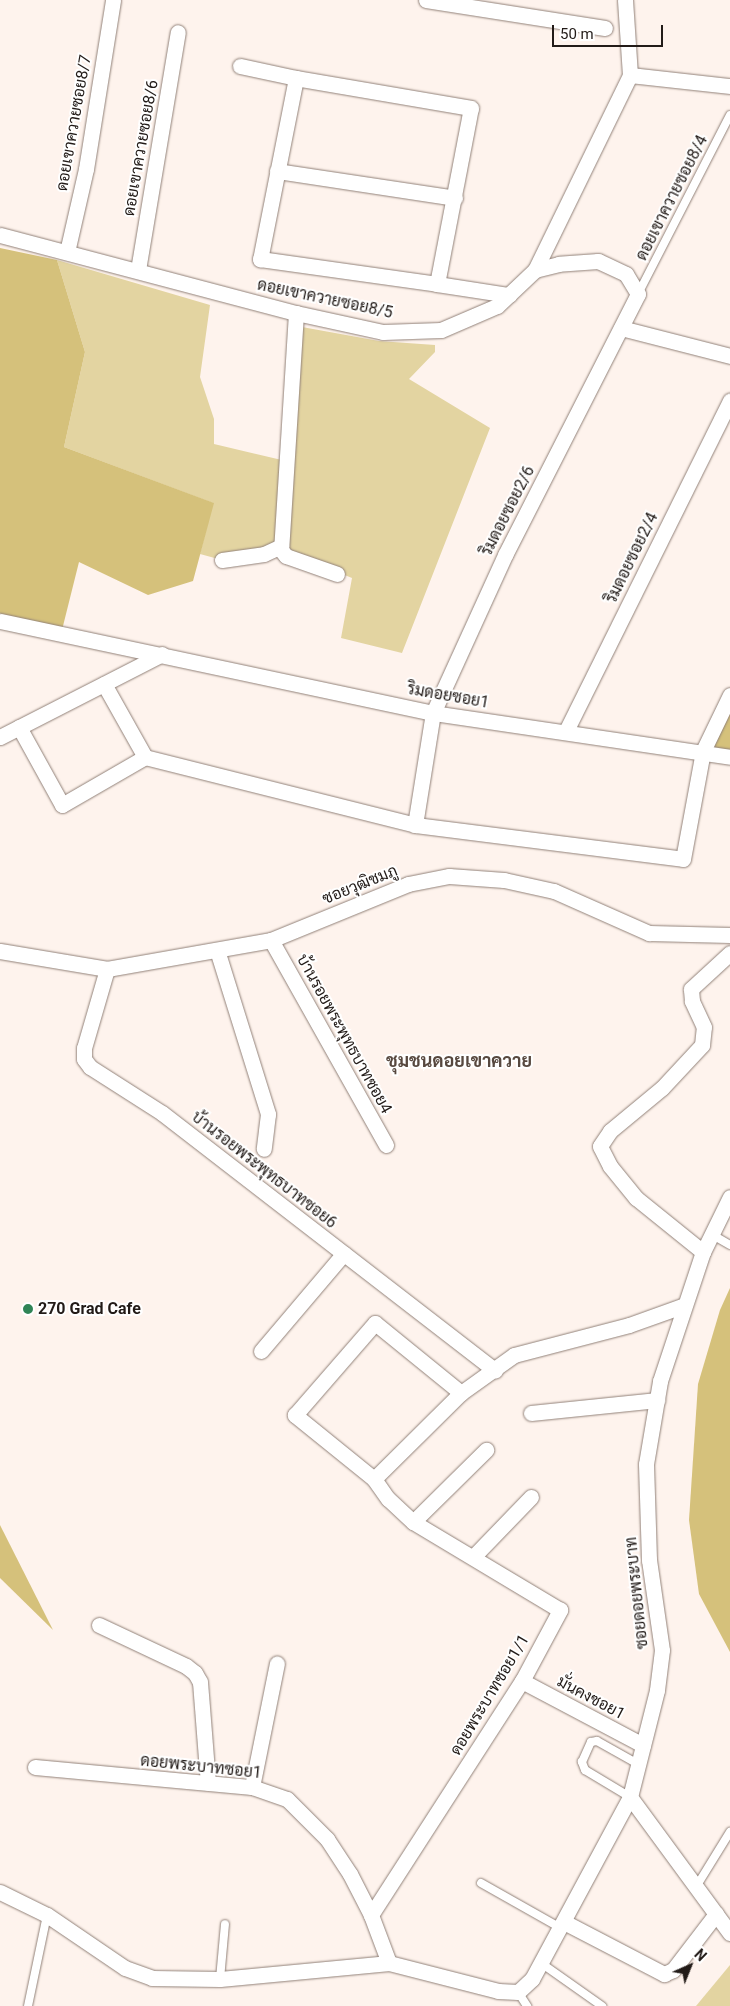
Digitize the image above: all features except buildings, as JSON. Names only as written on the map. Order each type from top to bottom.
[{"type":"street","name":"ดอยเขาควายซอย8/7","points":[[67,252],[86,169],[113,0]]},
{"type":"street","points":[[426,0],[605,28]]},
{"type":"street","points":[[625,0],[630,75],[730,86]]},
{"type":"street","name":"ดอยเขาควายซอย8/6","points":[[138,270],[178,32]]},
{"type":"street","points":[[240,66],[296,78],[471,108],[437,284]]},
{"type":"street","name":"ดอยเขาควายซอย8/5","points":[[0,235],[296,313],[383,332],[441,330],[497,306],[535,270],[630,75]]},
{"type":"street","points":[[296,78],[260,259],[509,295]]},
{"type":"street","points":[[277,171],[455,198]]},
{"type":"street","points":[[535,270],[559,264],[598,261],[626,274],[638,294]]},
{"type":"street","name":"ริมดอยซอย2/6","points":[[415,825],[433,712],[505,556],[638,294]]},
{"type":"street","points":[[296,313],[281,546],[286,556],[337,574]]},
{"type":"street","points":[[620,328],[730,356]]},
{"type":"street","name":"ริมดอยซอย2/4","points":[[566,731],[730,400]]},
{"type":"street","points":[[222,560],[264,554],[281,546]]},
{"type":"street","name":"ริมดอยซอย1","points":[[0,621],[433,712],[703,751],[730,757]]},
{"type":"street","points":[[0,737],[162,654]]},
{"type":"street","points":[[104,684],[145,757]]},
{"type":"street","points":[[19,727],[62,805],[145,757],[415,825],[683,859],[703,751],[730,695]]},
{"type":"street","name":"ซอยวุฒิชมภู","points":[[0,951],[108,969],[271,940],[408,884],[449,876],[504,880],[554,891],[649,933],[730,935]]},
{"type":"street","name":"บ้านรอยพระพุทธบาทซอย4","points":[[271,940],[386,1146]]},
{"type":"street","points":[[217,950],[268,1114],[264,1149]]},
{"type":"street","points":[[703,1252],[636,1198],[610,1166],[600,1146],[610,1131],[662,1088],[702,1045],[704,1027],[692,1001],[691,989],[730,953]]},
{"type":"street","name":"บ้านรอยพระพุทธบาทซอย6","points":[[108,969],[84,1048],[84,1059],[90,1067],[162,1113],[495,1370]]},
{"type":"street","name":"ซอยดอยพระบาท","points":[[518,1992],[532,1979],[630,1797],[657,1690],[662,1650],[649,1560],[646,1464],[657,1400],[685,1305],[703,1252],[730,1197]]},
{"type":"street","points":[[261,1351],[344,1253]]},
{"type":"street","points":[[374,1479],[461,1393],[514,1355],[629,1325],[685,1305]]},
{"type":"street","name":"ดอยพระบาทซอย1/1","points":[[371,1915],[522,1682],[560,1610],[474,1556],[447,1545],[413,1522],[388,1499],[374,1479],[295,1415],[375,1323],[461,1393]]},
{"type":"street","points":[[531,1413],[657,1400]]},
{"type":"street","points":[[413,1522],[486,1450]]},
{"type":"street","points":[[474,1556],[531,1497]]},
{"type":"street","points":[[99,1625],[186,1666],[195,1673],[200,1682],[208,1783]]},
{"type":"street","points":[[252,1787],[277,1663]]},
{"type":"street","name":"มั่นคงซอย1","points":[[522,1682],[643,1745]]},
{"type":"street","name":"ดอยพระบาทซอย1","points":[[35,1767],[252,1787],[288,1799],[311,1820],[350,1874],[371,1915],[389,1963]]},
{"type":"street","points":[[630,1797],[730,1933]]},
{"type":"street","points":[[0,1892],[47,1915],[125,1968],[152,1978],[220,1979],[389,1963],[498,1991],[518,1992]]},
{"type":"street","points":[[562,1925],[664,1974],[673,1970],[716,1914]]},
{"type":"lane","name":"ดอยเขาควายซอย8/4","points":[[638,294],[730,115]]},
{"type":"lane","points":[[711,1234],[730,1245]]},
{"type":"lane","points":[[630,1797],[585,1770],[582,1762],[591,1742],[597,1741],[638,1764]]},
{"type":"lane","points":[[696,1887],[730,1832]]},
{"type":"lane","points":[[481,1883],[562,1925]]},
{"type":"lane","points":[[28,2006],[47,1915]]},
{"type":"lane","points":[[220,1979],[225,1924]]},
{"type":"lane","points":[[540,1963],[602,2006]]},
{"type":"lane","points":[[518,1992],[527,2006]]},
{"type":"shaded area","points":[[0,248],[57,260],[85,352],[64,447],[214,503],[193,581],[148,595],[79,562],[61,634],[0,621]]},
{"type":"shaded area","points":[[57,260],[210,305],[200,377],[214,419],[214,444],[286,461],[281,546],[222,560],[200,554],[213,503],[64,447],[85,352]]},
{"type":"shaded area","points":[[302,327],[379,341],[435,345],[435,352],[409,379],[490,428],[402,653],[341,638],[352,578],[288,552]]},
{"type":"shaded area","points":[[730,695],[730,757],[703,751]]},
{"type":"shaded area","points":[[730,1288],[730,1652],[699,1594],[689,1520],[698,1384],[720,1310]]},
{"type":"shaded area","points":[[0,1525],[53,1630],[0,1578]]},
{"type":"shaded area","points":[[730,1965],[730,2006],[696,2006]]},
{"type":"place","name":"270 Grad Cafe","points":[[28,1309]]},
{"type":"district","name":"ชุมชนดอยเขาควาย","points":[[459,1061]]}]
